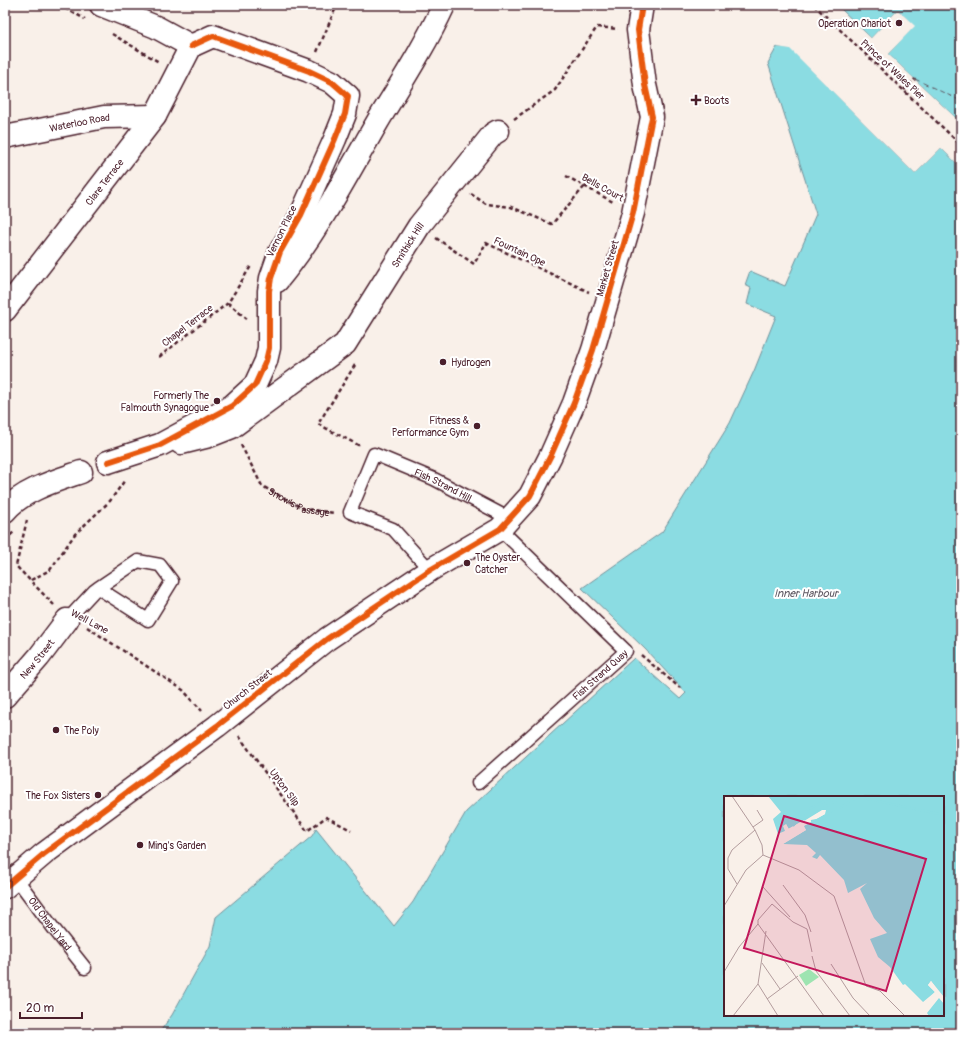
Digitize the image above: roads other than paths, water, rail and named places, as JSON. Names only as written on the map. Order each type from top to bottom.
[{"type":"street","points":[[269,291],[289,267],[332,200],[430,35],[444,5]]},
{"type":"street","name":"Market Street","points":[[505,524],[530,496],[551,455],[576,396],[594,350],[633,213],[652,117],[645,86],[638,30],[642,5]]},
{"type":"street","points":[[93,12],[156,27],[191,46]]},
{"type":"street","name":"Vernon Place","points":[[108,462],[160,445],[232,406],[255,385],[266,361],[269,348],[269,291],[271,278],[280,252],[301,215],[345,114],[348,96],[332,82],[309,71],[213,36],[191,46]]},
{"type":"street","name":"Clare Terrace","points":[[5,310],[155,116],[191,46]]},
{"type":"street","name":"Waterloo Road","points":[[5,136],[104,117],[155,116]]},
{"type":"street","name":"Smithick Hill","points":[[160,445],[194,440],[232,427],[345,344],[419,226],[493,134],[498,131]]},
{"type":"street","points":[[5,511],[13,502],[43,486],[81,472]]},
{"type":"street","name":"Church Street","points":[[11,882],[58,844],[217,726],[328,638],[430,570],[505,524]]},
{"type":"street","name":"New Street","points":[[5,696],[39,657],[67,620]]},
{"type":"lane","name":"Fish Strand Hill","points":[[430,570],[394,529],[350,512],[374,454],[434,479],[505,524]]},
{"type":"lane","name":"Fish Strand Quay","points":[[478,783],[626,651],[505,524]]},
{"type":"lane","points":[[67,620],[98,588],[138,561],[160,565],[172,581],[148,620],[98,588]]},
{"type":"lane","name":"Old Chapel Yard","points":[[11,882],[54,929],[85,968]]},
{"type":"water","points":[[837,5],[961,5],[961,123],[888,54],[914,26],[898,10],[871,38]]},
{"type":"water","name":"Inner Harbour","points":[[777,47],[790,48],[915,174],[941,148],[961,167],[961,1033],[159,1033],[172,1015],[210,946],[216,917],[312,836],[316,829],[394,926],[413,902],[466,812],[634,658],[680,699],[686,693],[645,649],[582,588],[662,532],[730,423],[754,371],[776,316],[747,304],[751,288],[745,285],[750,271],[785,286],[816,214],[768,63]]},
{"type":"place","name":"Operation Chariot","points":[[899,23]]},
{"type":"place","name":"Boots","points":[[696,100]]},
{"type":"place","name":"Hydrogen","points":[[443,362]]},
{"type":"place","name":"Formerly The Falmouth Synagogue","points":[[217,401]]},
{"type":"place","name":"Fitness & Performance Gym","points":[[477,426]]},
{"type":"place","name":"The Oyster Catcher","points":[[467,563]]},
{"type":"place","name":"The Poly","points":[[56,730]]},
{"type":"place","name":"The Fox Sisters","points":[[98,795]]},
{"type":"place","name":"Ming's Garden","points":[[140,845]]}]
